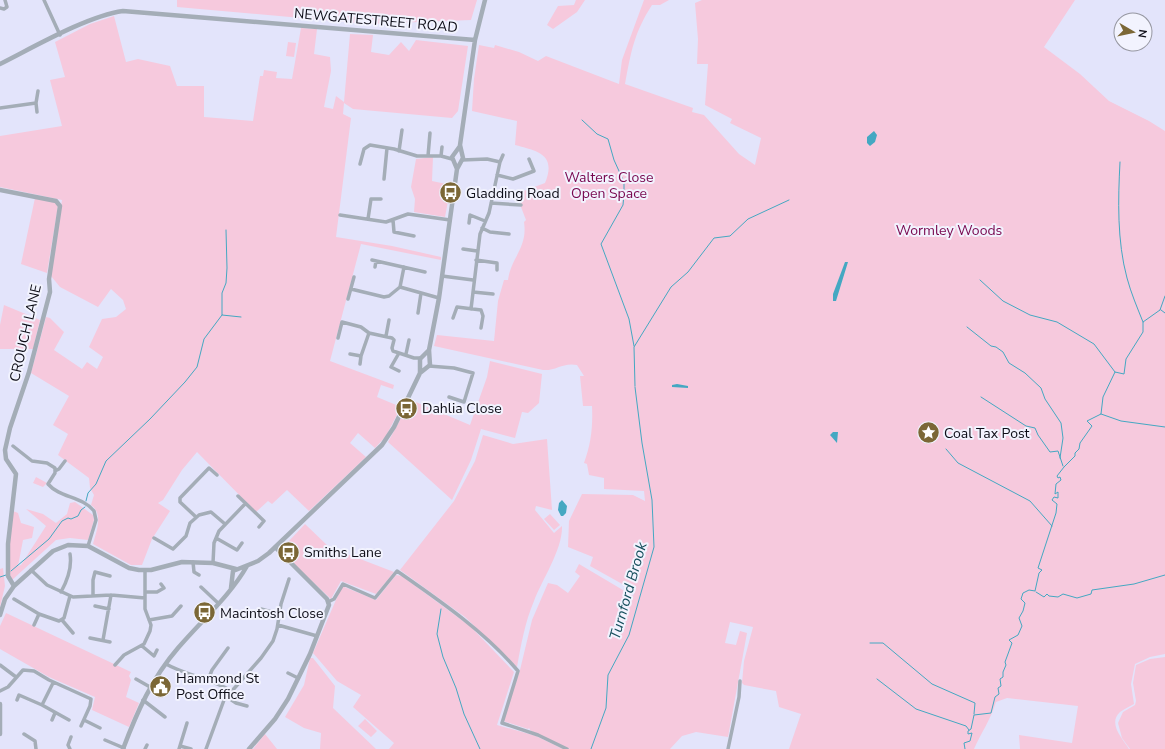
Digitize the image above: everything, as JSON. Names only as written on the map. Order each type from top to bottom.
[{"type":"street","points":[[0,8],[4,9],[7,7],[5,0]]},
{"type":"street","points":[[44,0],[60,35]]},
{"type":"street","points":[[231,588],[233,576],[232,572],[258,561],[275,547],[382,445],[394,427],[420,373],[427,367],[427,358],[439,298],[474,40],[485,0]]},
{"type":"street","name":"NEWGATESTREET ROAD","points":[[0,64],[102,16],[123,11],[474,40]]},
{"type":"street","points":[[37,112],[36,103],[38,91]]},
{"type":"street","points":[[0,108],[36,103]]},
{"type":"street","points":[[399,151],[402,130]]},
{"type":"street","points":[[428,156],[430,133]]},
{"type":"street","points":[[360,164],[363,151],[368,146],[386,148],[417,156],[458,157],[500,162]]},
{"type":"street","points":[[442,147],[442,156]]},
{"type":"street","points":[[384,178],[386,148]]},
{"type":"street","points":[[471,309],[477,251],[482,228],[491,203],[502,155]]},
{"type":"street","points":[[497,175],[513,179],[534,171],[529,158]]},
{"type":"street","name":"CROUCH LANE","points":[[0,190],[56,201],[60,206],[49,279],[50,292],[29,372],[4,450],[6,459],[16,474],[8,544],[8,576],[14,586]]},
{"type":"street","points":[[368,219],[371,199],[381,199]]},
{"type":"street","points":[[491,203],[521,205]]},
{"type":"street","points":[[340,215],[386,222],[411,214],[450,220]]},
{"type":"street","points":[[469,223],[470,214],[485,221]]},
{"type":"street","points":[[393,220],[394,232],[414,236]]},
{"type":"street","points":[[482,228],[490,232],[509,234]]},
{"type":"street","points":[[463,249],[477,251]]},
{"type":"street","points":[[375,267],[374,260],[425,272]]},
{"type":"street","points":[[476,260],[498,264],[497,270]]},
{"type":"street","points":[[351,289],[384,297],[389,296],[400,287],[404,267]]},
{"type":"street","points":[[442,276],[473,280]]},
{"type":"street","points":[[348,299],[354,277]]},
{"type":"street","points":[[400,287],[439,298]]},
{"type":"street","points":[[473,292],[493,294]]},
{"type":"street","points":[[418,313],[422,294]]},
{"type":"street","points":[[453,318],[456,305],[483,311],[481,328]]},
{"type":"street","points":[[338,338],[343,317]]},
{"type":"street","points":[[386,336],[389,320]]},
{"type":"street","points":[[342,322],[362,327],[369,333],[394,338],[392,350],[414,358],[419,364],[427,367],[454,368],[473,373]]},
{"type":"street","points":[[360,364],[361,356],[369,333]]},
{"type":"street","points":[[406,354],[409,340]]},
{"type":"street","points":[[398,352],[390,369],[399,371]]},
{"type":"street","points":[[350,354],[361,356]]},
{"type":"street","points":[[414,358],[427,358],[437,367]]},
{"type":"street","points":[[419,364],[427,358]]},
{"type":"street","points":[[419,364],[420,373]]},
{"type":"street","points":[[449,397],[463,404],[475,368]]},
{"type":"street","points":[[13,446],[29,459],[47,464],[56,470]]},
{"type":"street","points":[[64,461],[60,468],[56,470],[48,484],[54,491],[73,497],[94,511],[96,520],[88,546]]},
{"type":"street","points":[[196,517],[180,502],[180,498],[209,468],[217,475]]},
{"type":"street","points":[[238,496],[264,521],[260,527]]},
{"type":"street","points":[[213,563],[214,545],[219,531],[245,504]]},
{"type":"street","points":[[154,538],[173,549],[186,536],[190,523],[196,517],[211,512],[225,524]]},
{"type":"street","points":[[216,538],[237,550],[242,544]]},
{"type":"street","points":[[0,615],[5,599],[14,586],[31,570],[60,547],[74,544],[88,546],[129,568],[145,571],[182,562],[193,562],[213,563],[237,569],[241,575]]},
{"type":"street","points":[[249,749],[279,714],[298,678],[328,608],[328,602],[275,547]]},
{"type":"street","points":[[61,592],[66,582],[70,563],[70,554]]},
{"type":"street","points":[[193,562],[193,570],[199,575]]},
{"type":"street","points":[[225,566],[236,579],[241,575]]},
{"type":"street","points":[[105,740],[123,748],[150,687],[177,649],[231,588],[246,566]]},
{"type":"street","points":[[31,570],[47,585],[77,598],[111,595],[145,598]]},
{"type":"street","points":[[115,665],[124,655],[142,646],[150,631],[149,620],[145,612],[145,571]]},
{"type":"street","points":[[328,602],[334,599],[342,584],[375,598],[397,571],[443,604],[488,640],[518,671],[502,724],[538,735],[567,749]]},
{"type":"street","points":[[93,596],[94,573],[97,572],[110,576]]},
{"type":"street","points":[[206,749],[222,704],[227,696],[270,647],[278,625],[279,614],[289,579]]},
{"type":"street","points":[[145,592],[160,591],[164,588],[161,584]]},
{"type":"street","points":[[201,587],[218,603]]},
{"type":"street","points":[[103,640],[111,595]]},
{"type":"street","points":[[14,599],[39,614],[57,621],[62,620],[65,617],[70,596]]},
{"type":"street","points":[[95,606],[109,608]]},
{"type":"street","points":[[149,620],[172,616],[181,606]]},
{"type":"street","points":[[261,609],[279,614]]},
{"type":"street","points":[[34,625],[39,614]]},
{"type":"street","points":[[62,620],[73,633]]},
{"type":"street","points":[[278,625],[317,636]]},
{"type":"street","points":[[90,638],[110,642]]},
{"type":"street","points":[[142,646],[154,656],[157,650]]},
{"type":"street","points":[[208,680],[212,670],[228,648]]},
{"type":"street","points":[[0,664],[16,677]]},
{"type":"street","points":[[166,664],[178,671],[221,684],[231,691]]},
{"type":"street","points":[[0,691],[8,687],[26,667],[53,683],[91,699],[90,706],[81,726]]},
{"type":"street","points":[[288,673],[298,678]]},
{"type":"street","points":[[136,679],[150,687]]},
{"type":"street","points":[[728,749],[739,697],[740,681]]},
{"type":"street","points":[[42,705],[53,683]]},
{"type":"street","points":[[17,700],[19,695],[42,705],[69,720]]},
{"type":"street","points":[[227,696],[236,703],[247,706]]},
{"type":"street","points":[[143,700],[165,717]]},
{"type":"street","points":[[0,704],[0,734]]},
{"type":"street","points":[[52,720],[55,713]]},
{"type":"street","points":[[84,720],[100,728]]},
{"type":"street","points":[[187,723],[179,748],[191,749]]},
{"type":"street","points":[[24,734],[35,741],[36,749]]},
{"type":"street","points":[[70,749],[68,745],[71,737]]},
{"type":"green space","points":[[177,0],[477,0],[471,20],[368,24],[177,7]]},
{"type":"green space","points":[[576,0],[585,0],[577,12],[553,29],[547,25],[558,6],[574,5]]},
{"type":"green space","name":"Wormley Woods","points":[[644,0],[669,0],[660,5],[652,5],[646,15],[634,43],[625,84],[693,108],[692,112],[704,115],[739,154],[755,165],[761,138],[730,123],[732,119],[705,105],[708,64],[697,64],[698,39],[695,3],[702,0],[1075,0],[1044,47],[1080,74],[1109,101],[1149,121],[1165,131],[1165,654],[1150,657],[1135,664],[1131,684],[1134,704],[1120,712],[1116,717],[1115,722],[1118,732],[1129,749],[1020,749],[1019,735],[1072,743],[1078,706],[1007,698],[996,702],[974,749],[789,749],[801,714],[779,707],[776,691],[744,685],[742,683],[744,661],[753,627],[730,622],[725,643],[736,645],[740,631],[747,633],[728,737],[696,732],[682,736],[670,749],[570,749],[531,731],[529,728],[528,729],[503,721],[520,670],[532,620],[548,583],[557,585],[568,593],[580,576],[575,572],[579,564],[633,596],[636,589],[624,585],[590,566],[593,557],[568,547],[569,521],[582,494],[633,495],[645,501],[644,491],[604,489],[604,478],[589,475],[587,464],[584,463],[591,435],[592,406],[583,406],[580,376],[584,376],[577,365],[572,364],[543,370],[434,346],[437,335],[494,341],[498,301],[504,280],[508,280],[512,265],[524,239],[524,222],[526,220],[521,207],[521,192],[545,183],[548,173],[547,160],[543,155],[531,149],[515,145],[517,121],[472,111],[474,79],[479,45],[494,48],[495,45],[519,52],[538,61],[546,56],[619,84],[622,60]]},
{"type":"green space","points":[[114,16],[126,62],[138,59],[170,66],[177,86],[204,86],[204,117],[253,121],[260,76],[263,76],[264,70],[277,72],[276,78],[292,79],[301,28],[317,29],[314,54],[330,57],[331,71],[324,107],[333,109],[336,96],[344,102],[350,34],[373,35],[371,52],[389,55],[401,42],[409,51],[416,40],[468,46],[458,111],[452,118],[353,109],[344,103],[343,114],[351,118],[336,237],[392,246],[441,257],[441,260],[361,244],[330,361],[394,385],[393,389],[381,385],[377,397],[401,407],[386,436],[375,448],[358,433],[350,443],[366,457],[309,511],[287,490],[272,504],[268,501],[256,512],[197,452],[182,470],[163,500],[158,503],[170,511],[152,539],[142,565],[131,565],[93,544],[98,518],[95,509],[91,505],[94,495],[90,488],[89,478],[58,455],[68,434],[53,425],[69,396],[31,373],[46,317],[50,318],[64,332],[54,350],[82,369],[87,362],[97,369],[103,357],[89,347],[102,319],[116,317],[126,309],[123,300],[111,289],[98,307],[60,287],[51,276],[62,200],[0,187],[0,136],[62,126],[50,80],[65,77],[55,42],[90,24]]},
{"type":"green space","points":[[288,42],[296,43],[294,57],[286,56]]},
{"type":"green space","points":[[433,157],[432,181],[451,185],[445,217],[414,212],[415,199],[411,187],[416,159]]},
{"type":"green space","points":[[35,198],[56,202],[58,206],[47,273],[21,264]]},
{"type":"green space","points":[[4,305],[40,320],[33,349],[0,349],[0,325]]},
{"type":"green space","points":[[490,361],[542,374],[539,403],[528,413],[522,412],[515,438],[481,429],[471,460],[452,500],[388,442],[411,400],[470,425],[487,377]]},
{"type":"green space","points":[[483,435],[513,444],[547,439],[552,510],[536,506],[535,510],[554,533],[562,526],[556,554],[528,617],[517,667],[465,617],[400,570],[454,501],[475,461]]},
{"type":"green space","points":[[36,477],[47,483],[43,487],[33,483]]},
{"type":"green space","points":[[75,502],[93,515],[94,520],[88,540],[70,538],[56,540],[12,580],[10,578],[10,533],[13,511],[18,513],[21,523],[34,527],[32,538],[23,540],[18,566],[21,565],[46,526],[26,509],[43,514],[56,523],[67,514],[70,503]]},
{"type":"green space","points":[[550,514],[560,525],[554,530],[544,519]]},
{"type":"green space","points":[[305,524],[329,547],[394,572],[376,594],[341,581],[331,599],[286,557],[290,547],[288,542]]},
{"type":"green space","points":[[3,568],[5,586],[0,607],[0,569]]},
{"type":"green space","points":[[396,575],[402,576],[471,627],[514,672],[497,725],[536,736],[563,749],[389,749],[394,743],[353,707],[361,695],[337,681],[313,653],[342,586],[376,600]]},
{"type":"green space","points":[[6,613],[131,672],[129,676],[131,680],[126,697],[139,703],[129,727],[92,710],[95,697],[49,677],[0,649],[0,626]]},
{"type":"green space","points":[[1165,657],[1165,749],[1130,749],[1122,738],[1118,723],[1123,712],[1135,705],[1136,701],[1133,683],[1136,665],[1150,659]]},
{"type":"green space","points":[[310,658],[313,658],[335,686],[333,708],[376,749],[320,749],[321,733],[304,728],[285,717],[304,685]]},
{"type":"green space","points":[[365,719],[377,731],[371,737],[358,726]]},
{"type":"green space","points":[[265,734],[277,749],[253,749]]},
{"type":"water","points":[[874,131],[877,135],[875,142],[870,146],[867,143],[867,137]]},
{"type":"water","points":[[845,262],[848,262],[836,301],[833,301],[833,294]]},
{"type":"water","points":[[677,384],[688,386],[688,388],[672,387],[672,385]]},
{"type":"water","points":[[833,432],[838,432],[837,443],[830,435]]},
{"type":"water","points":[[562,500],[567,506],[566,513],[561,516],[558,510],[559,503]]},
{"type":"waterway","points":[[582,120],[597,134],[608,139],[614,160],[624,182],[623,205],[601,244],[629,319],[634,346]]},
{"type":"waterway","points":[[1120,162],[1119,206],[1121,250],[1129,284],[1143,322]]},
{"type":"waterway","name":"Turnford Brook","points":[[635,386],[634,347],[671,287],[688,272],[714,238],[730,236],[748,219],[789,200]]},
{"type":"waterway","points":[[226,230],[227,268],[226,283],[222,293],[222,315],[241,317]]},
{"type":"waterway","points":[[980,280],[1003,301],[1030,315],[1057,322],[1094,344],[1115,372]]},
{"type":"waterway","points":[[1160,310],[1165,296]]},
{"type":"waterway","points":[[965,749],[964,743],[970,741],[972,733],[968,734],[968,731],[971,729],[974,715],[991,713],[995,697],[999,694],[998,688],[1001,686],[1000,679],[1003,677],[1003,672],[1006,665],[1005,662],[1012,643],[1009,640],[1018,635],[1022,626],[1019,618],[1025,603],[1021,599],[1023,593],[1029,590],[1035,591],[1039,573],[1042,570],[1038,568],[1056,513],[1057,504],[1052,500],[1054,497],[1058,498],[1058,492],[1055,494],[1056,484],[1061,480],[1060,477],[1058,478],[1057,476],[1075,456],[1075,453],[1079,449],[1080,443],[1092,426],[1087,421],[1101,414],[1103,397],[1115,372],[1124,374],[1126,359],[1143,332],[1143,322],[1160,310]]},
{"type":"waterway","points":[[1161,310],[1165,313]]},
{"type":"waterway","points":[[86,501],[88,493],[96,484],[106,461],[150,419],[197,367],[204,339],[222,315]]},
{"type":"waterway","points":[[967,327],[991,346],[996,347],[1003,352],[1009,363],[1025,373],[1041,388],[1045,399],[1061,423],[1063,438],[1060,458]]},
{"type":"waterway","name":"Turnford Brook","points":[[591,749],[606,708],[608,675],[629,635],[654,547],[652,500],[642,443],[635,387]]},
{"type":"waterway","points":[[981,397],[1026,426],[1035,428],[1050,452],[1058,451],[1063,466]]},
{"type":"waterway","points":[[1101,414],[1121,421],[1165,427]]},
{"type":"waterway","points":[[946,449],[958,463],[1030,501],[1052,526]]},
{"type":"waterway","points":[[11,571],[49,539],[62,521],[78,516],[81,510],[85,507]]},
{"type":"waterway","points":[[0,577],[6,575]]},
{"type":"waterway","points":[[1036,592],[1044,597],[1047,594],[1049,596],[1058,597],[1063,594],[1077,598],[1091,594],[1092,590],[1134,584],[1165,575]]},
{"type":"waterway","points":[[441,609],[437,634],[443,657],[456,688],[464,714],[480,749]]},
{"type":"waterway","points":[[870,643],[883,643],[932,684],[975,703],[974,714]]},
{"type":"waterway","points":[[877,679],[916,709],[966,726],[969,730]]},
{"type":"place","name":"Gladding Road","points":[[450,193]]},
{"type":"place","name":"Dahlia Close","points":[[406,408]]},
{"type":"place","name":"Coal Tax Post","points":[[929,433]]},
{"type":"place","name":"Smiths Lane","points":[[289,552]]},
{"type":"place","name":"Macintosh Close","points":[[204,613]]},
{"type":"place","name":"Hammond St Post Office","points":[[160,686]]},
{"type":"park label","name":"Walters Close Open Space","points":[[609,186]]}]
